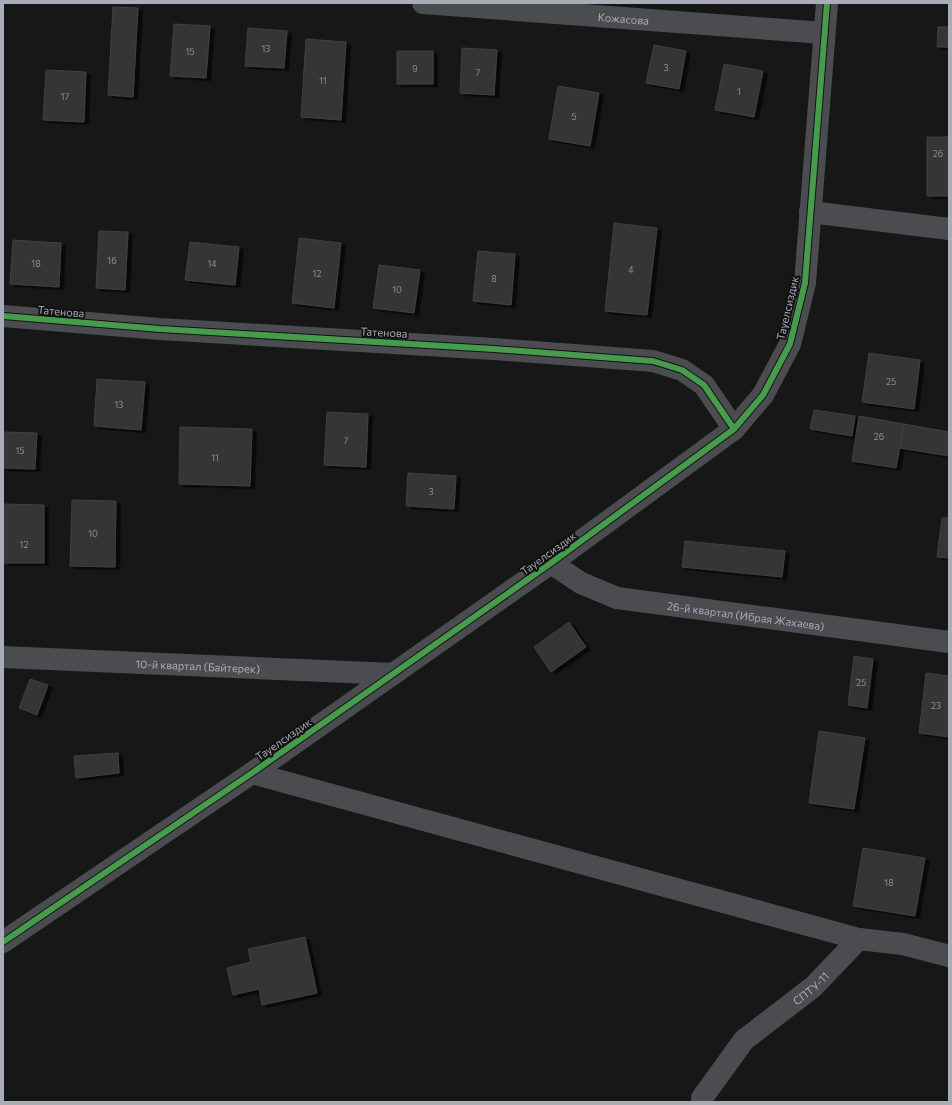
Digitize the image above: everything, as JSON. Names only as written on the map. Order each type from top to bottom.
[{"type":"street","name":"Кожасова","points":[[423,3],[824,33]]},
{"type":"street","name":"Тауелсиздик","points":[[3,942],[252,773],[551,563],[734,429],[763,395],[790,344],[805,283],[827,3]]},
{"type":"street","points":[[810,212],[949,229]]},
{"type":"street","name":"Татенова","points":[[3,316],[160,329],[494,349],[653,361],[682,370],[704,385],[734,429]]},
{"type":"street","name":"26-й квартал (Ибрая Жахаева)","points":[[551,563],[581,583],[617,598],[949,642]]},
{"type":"street","name":"10-й квартал (Байтерек)","points":[[3,657],[393,674]]},
{"type":"street","points":[[252,773],[859,939],[903,944],[949,956]]},
{"type":"street","name":"СПТУ-11","points":[[702,1102],[702,1098],[744,1040],[813,987],[859,939]]},
{"type":"building","points":[[113,7],[138,8],[133,97],[108,95]]},
{"type":"building","points":[[174,24],[210,26],[206,78],[170,76]]},
{"type":"building","points":[[938,27],[949,27],[949,47],[937,47]]},
{"type":"building","points":[[248,28],[287,31],[284,68],[245,66]]},
{"type":"building","points":[[306,39],[346,42],[341,120],[301,117]]},
{"type":"building","points":[[654,45],[686,51],[679,89],[646,83]]},
{"type":"building","points":[[462,48],[497,50],[494,95],[460,93]]},
{"type":"building","points":[[397,51],[433,51],[433,84],[397,84]]},
{"type":"building","points":[[724,64],[763,71],[754,117],[715,110]]},
{"type":"building","points":[[46,70],[86,72],[84,122],[43,120]]},
{"type":"building","points":[[558,86],[599,93],[590,146],[549,139]]},
{"type":"building","points":[[927,137],[949,137],[949,196],[927,196]]},
{"type":"building","points":[[614,223],[657,228],[647,315],[605,311]]},
{"type":"building","points":[[99,231],[128,232],[125,290],[96,288]]},
{"type":"building","points":[[299,238],[341,243],[334,308],[292,303]]},
{"type":"building","points":[[13,240],[61,243],[59,287],[10,284]]},
{"type":"building","points":[[190,242],[239,247],[235,285],[185,280]]},
{"type":"building","points":[[478,251],[515,254],[511,305],[473,301]]},
{"type":"building","points":[[379,265],[420,270],[414,313],[373,308]]},
{"type":"building","points":[[869,353],[920,360],[914,409],[862,402]]},
{"type":"building","points":[[97,379],[145,382],[141,430],[94,426]]},
{"type":"building","points":[[814,410],[855,416],[852,436],[810,429]]},
{"type":"building","points":[[327,412],[368,414],[366,467],[324,465]]},
{"type":"building","points":[[859,416],[904,424],[896,468],[852,461]]},
{"type":"building","points":[[904,424],[949,432],[949,456],[900,448]]},
{"type":"building","points":[[180,427],[252,429],[250,486],[179,484]]},
{"type":"building","points":[[3,432],[37,433],[35,469],[3,468]]},
{"type":"building","points":[[408,473],[456,476],[454,509],[406,506]]},
{"type":"building","points":[[72,500],[116,501],[115,567],[70,566]]},
{"type":"building","points":[[3,504],[44,505],[44,563],[3,563]]},
{"type":"building","points":[[942,518],[949,518],[949,558],[937,557]]},
{"type":"building","points":[[685,541],[785,551],[782,577],[682,567]]},
{"type":"building","points":[[569,622],[586,647],[551,672],[534,647]]},
{"type":"building","points":[[854,656],[873,659],[867,708],[848,705]]},
{"type":"building","points":[[926,673],[949,676],[949,737],[919,733]]},
{"type":"building","points":[[30,679],[48,685],[37,715],[19,708]]},
{"type":"building","points":[[819,731],[865,738],[854,809],[809,803]]},
{"type":"building","points":[[118,753],[119,773],[76,778],[74,756]]},
{"type":"building","points":[[863,848],[925,858],[915,916],[853,906]]},
{"type":"building","points":[[305,937],[317,993],[262,1005],[259,989],[233,995],[227,968],[251,962],[248,949]]},
{"type":"cycle path","points":[[3,942],[252,773],[551,563],[734,429],[763,395],[790,344],[805,283],[827,3]]},
{"type":"cycle path","points":[[3,316],[160,329],[494,349],[653,361],[682,370],[704,385],[734,429]]}]
